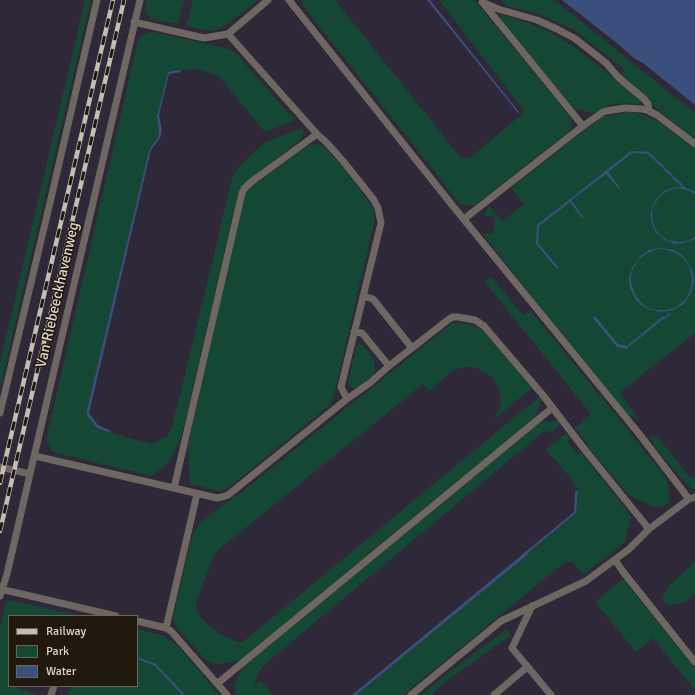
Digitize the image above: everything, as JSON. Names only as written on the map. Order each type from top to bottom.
[{"type":"lane","points":[[0,413],[97,0]]},
{"type":"lane","name":"Van Riebeeckhavenweg","points":[[1,591],[7,574],[35,456],[140,0]]},
{"type":"lane","points":[[134,22],[204,38],[228,34],[268,0]]},
{"type":"lane","points":[[288,0],[447,199],[692,498],[649,529],[629,549],[586,581],[501,621],[411,695]]},
{"type":"lane","points":[[481,1],[583,126]]},
{"type":"lane","points":[[481,1],[498,9],[537,20],[574,38],[606,63],[619,78],[644,99],[648,104],[650,111]]},
{"type":"lane","points":[[228,34],[316,134],[327,143],[343,161],[374,200],[378,208],[381,223],[341,387],[347,399]]},
{"type":"lane","points":[[464,219],[583,126],[606,111],[625,108],[650,111],[695,144]]},
{"type":"lane","points":[[174,488],[244,189],[251,182],[316,134]]},
{"type":"lane","points":[[363,296],[373,299],[412,348]]},
{"type":"lane","points":[[35,456],[198,494],[217,498],[222,497],[228,495],[347,399],[372,382],[389,366],[449,319],[458,317],[475,320],[484,326],[542,394],[649,529]]},
{"type":"lane","points":[[354,332],[362,333],[389,366]]},
{"type":"lane","points":[[218,683],[552,408]]},
{"type":"lane","points":[[0,467],[30,474]]},
{"type":"lane","points":[[166,628],[198,494]]},
{"type":"lane","points":[[615,560],[695,662]]},
{"type":"lane","points":[[1,591],[111,615]]},
{"type":"lane","points":[[532,606],[512,648],[551,695]]},
{"type":"lane","points":[[138,621],[166,628],[172,631],[228,695]]},
{"type":"lane","points":[[494,695],[527,667]]},
{"type":"shaded area","points":[[0,0],[577,0],[695,97],[695,695],[0,695]]},
{"type":"green space","points":[[85,0],[91,0],[0,389],[0,363]]},
{"type":"green space","points":[[147,0],[184,0],[178,24],[151,19],[145,12]]},
{"type":"green space","points":[[193,0],[258,0],[226,25],[212,31],[186,26]]},
{"type":"green space","points":[[301,0],[335,0],[460,157],[470,158],[523,112],[522,108],[439,0],[474,0],[568,114],[571,120],[572,129],[474,206],[460,204],[303,6]]},
{"type":"green space","points":[[501,0],[554,0],[695,113],[695,139],[652,105],[648,99],[621,75],[625,70],[576,31],[534,12],[506,6]]},
{"type":"green space","points":[[503,15],[552,33],[577,49],[641,101],[641,104],[624,103],[609,105],[595,113],[574,109],[500,18]]},
{"type":"green space","points":[[150,32],[229,49],[237,54],[295,120],[265,132],[219,76],[198,69],[168,72],[157,116],[159,130],[158,137],[149,150],[86,414],[97,428],[152,444],[168,435],[172,426],[182,387],[233,175],[265,142],[303,128],[301,139],[244,184],[238,192],[183,430],[170,460],[153,475],[56,453],[46,440],[138,40]]},
{"type":"green space","points":[[629,112],[641,114],[656,120],[695,149],[695,333],[619,393],[639,419],[628,415],[622,409],[482,233],[493,234],[495,217],[484,216],[489,206],[503,221],[524,204],[511,188],[603,116]]},
{"type":"green space","points":[[314,144],[324,147],[340,164],[371,205],[375,218],[332,401],[328,406],[227,489],[219,491],[190,484],[188,445],[244,196],[249,188],[254,184],[308,146]]},
{"type":"green space","points":[[491,277],[523,315],[530,310],[665,477],[669,488],[669,502],[667,504],[661,507],[654,507],[630,496],[588,447],[588,443],[574,428],[591,414],[485,282]]},
{"type":"green space","points":[[456,322],[472,325],[481,329],[532,388],[494,419],[501,403],[498,387],[494,379],[481,370],[474,367],[459,368],[452,371],[429,391],[423,384],[218,550],[211,562],[196,604],[200,617],[210,627],[224,636],[237,642],[244,641],[539,397],[541,400],[535,418],[387,538],[242,659],[218,664],[206,660],[177,628],[173,617],[192,537],[198,525],[236,495],[237,496],[451,324]]},
{"type":"green space","points":[[358,344],[363,345],[374,359],[375,367],[373,375],[359,387],[353,388],[348,382]]},
{"type":"green space","points":[[558,421],[560,424],[551,432],[543,432],[266,663],[257,674],[255,683],[256,685],[261,681],[272,695],[236,695],[234,687],[236,681],[242,669],[248,663],[541,422]]},
{"type":"green space","points":[[566,433],[570,439],[567,441],[578,455],[581,453],[629,513],[631,517],[625,541],[584,574],[572,562],[565,562],[403,695],[356,695],[526,556],[531,550],[576,513],[578,491],[570,477],[546,450]]},
{"type":"green space","points":[[653,435],[659,439],[688,475],[695,480],[695,489],[687,485],[654,446],[651,437]]},
{"type":"green space","points":[[695,562],[695,593],[683,603],[670,605],[666,604],[662,598],[665,592],[672,583]]},
{"type":"green space","points":[[623,579],[695,668],[695,690],[653,638],[636,652],[595,602]]},
{"type":"green space","points":[[10,600],[76,615],[8,615],[8,687],[14,687],[36,695],[0,695],[0,628],[6,602]]},
{"type":"green space","points":[[138,629],[161,635],[176,644],[219,695],[68,695],[72,687],[138,687]]},
{"type":"green space","points":[[507,629],[511,635],[448,680],[430,695],[421,695],[449,672]]},
{"type":"water","points":[[427,0],[430,0],[519,112],[518,113]]},
{"type":"water","points":[[562,0],[695,0],[695,105],[643,63],[635,59]]},
{"type":"water","points":[[180,70],[181,72],[169,74],[159,115],[162,130],[160,138],[151,150],[89,413],[98,425],[111,431],[111,433],[97,428],[86,414],[149,150],[158,137],[159,130],[157,116],[168,72]]},
{"type":"water","points":[[631,151],[649,152],[686,188],[695,192],[695,194],[679,188],[666,192],[660,196],[656,202],[652,209],[652,216],[656,230],[667,240],[680,242],[688,241],[695,237],[695,239],[684,243],[675,244],[665,240],[656,233],[650,216],[652,207],[655,201],[664,191],[672,188],[682,187],[648,154],[632,153],[608,172],[620,188],[619,189],[606,174],[571,200],[583,217],[582,218],[570,202],[539,226],[538,243],[559,268],[557,269],[536,244],[537,225]]},
{"type":"water","points":[[662,248],[674,250],[683,256],[690,266],[693,273],[694,281],[691,293],[684,304],[673,310],[660,312],[648,309],[636,300],[630,288],[629,278],[633,266],[641,256],[649,250]],"holes":[[[664,249],[674,252],[682,257],[689,266],[692,278],[691,288],[686,299],[675,308],[655,310],[642,304],[635,294],[631,283],[632,271],[638,260],[647,253]]]},
{"type":"water","points":[[670,313],[671,314],[665,319],[663,319],[626,349],[617,347],[593,318],[595,316],[618,344],[627,346],[662,317],[665,317]]},
{"type":"water","points":[[575,491],[578,491],[576,513],[531,550],[526,556],[356,695],[352,695],[574,512]]},
{"type":"water","points":[[138,657],[156,664],[185,695],[182,695],[155,666],[138,659]]},
{"type":"railway","points":[[0,483],[113,0]]},
{"type":"railway","points":[[0,531],[124,0]]}]
